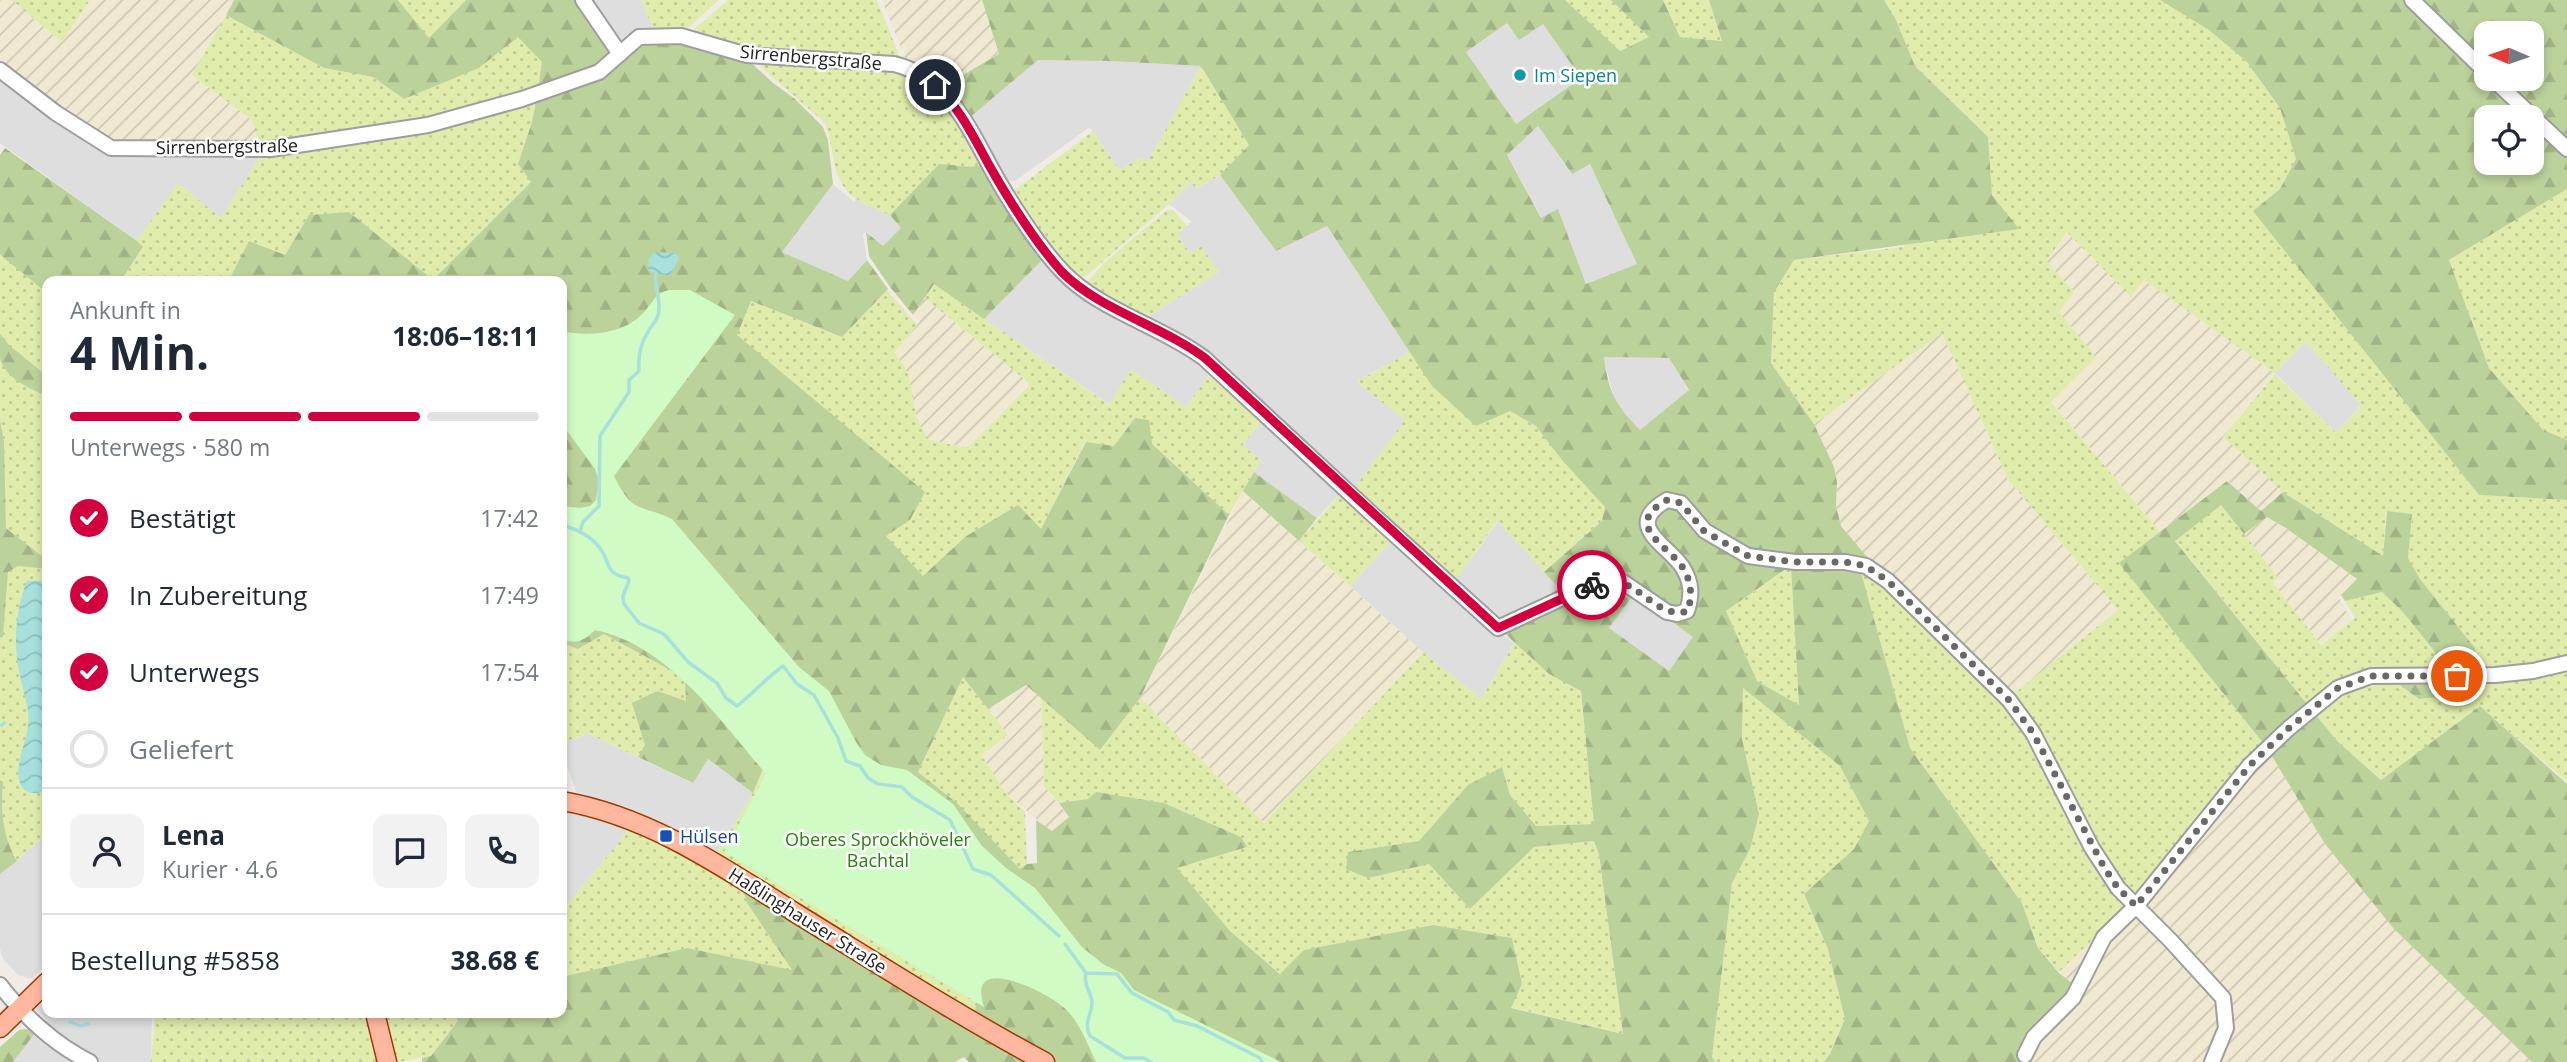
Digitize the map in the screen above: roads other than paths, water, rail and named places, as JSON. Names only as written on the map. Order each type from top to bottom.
[{"type":"main road","name":"Haßlinghauser Straße","points":[[567,802],[632,820],[691,849],[878,964],[1045,1062]]},
{"type":"main road","points":[[0,1028],[42,987]]},
{"type":"main road","points":[[376,1018],[387,1062]]},
{"type":"street","points":[[583,0],[620,54]]},
{"type":"street","points":[[2412,0],[2474,60]]},
{"type":"street","name":"Sirrenbergstraße","points":[[0,70],[56,113],[111,148],[271,149],[428,125],[522,99],[599,72],[639,37],[681,36],[747,55],[894,64],[917,72],[949,98],[964,118],[1003,190],[1062,271],[1080,288],[1182,342],[1205,358],[1498,628],[1601,580],[1623,582],[1667,612],[1677,614],[1688,611],[1691,585],[1682,566],[1658,544],[1649,531],[1650,516],[1658,505],[1667,500],[1681,503],[1704,531],[1748,556],[1795,562],[1845,562],[1866,566],[1888,581],[2009,700],[2033,733],[2104,867],[2118,888],[2222,998],[2226,1028],[2212,1062]]},
{"type":"street","points":[[2506,91],[2567,149]]},
{"type":"street","points":[[2025,1055],[2034,1037],[2073,998],[2104,937],[2136,906],[2250,765],[2289,728],[2338,688],[2371,676],[2495,675],[2533,671],[2567,663]]},
{"type":"street","points":[[0,985],[18,1009],[73,1058],[90,1062]]},
{"type":"water","points":[[655,252],[675,253],[679,258],[670,276],[648,271],[649,259]]},
{"type":"water","points":[[27,581],[42,581],[42,792],[35,793],[22,787],[19,776],[28,717],[17,660],[16,637],[20,602]]},
{"type":"waterway","points":[[580,531],[583,522],[599,506],[600,436],[629,392],[629,380],[639,371],[641,346],[659,313],[656,273]]},
{"type":"waterway","points":[[567,527],[592,539],[603,553],[611,571],[628,578],[623,596],[624,604],[639,623],[664,634],[688,662],[717,683],[726,698],[737,706],[783,666],[797,684],[814,695],[838,738],[846,761],[860,766],[868,778],[878,784],[902,787],[912,797],[950,820],[973,869],[991,875],[1059,936]]},
{"type":"waterway","points":[[1065,944],[1086,973],[1117,974],[1132,993],[1168,1012],[1174,1020],[1197,1026],[1260,1058],[1262,1062]]},
{"type":"waterway","points":[[1086,974],[1092,1002],[1088,1023],[1090,1036],[1125,1058],[1144,1058],[1151,1062]]},
{"type":"waterway","points":[[70,1022],[80,1026],[88,1024]]},
{"type":"place","name":"Im Siepen","points":[[1520,75]]},
{"type":"place","name":"Hülsen","points":[[666,836]]},
{"type":"park label","name":"Oberes Sprockhöveler Bachtal","points":[[878,849]]}]
